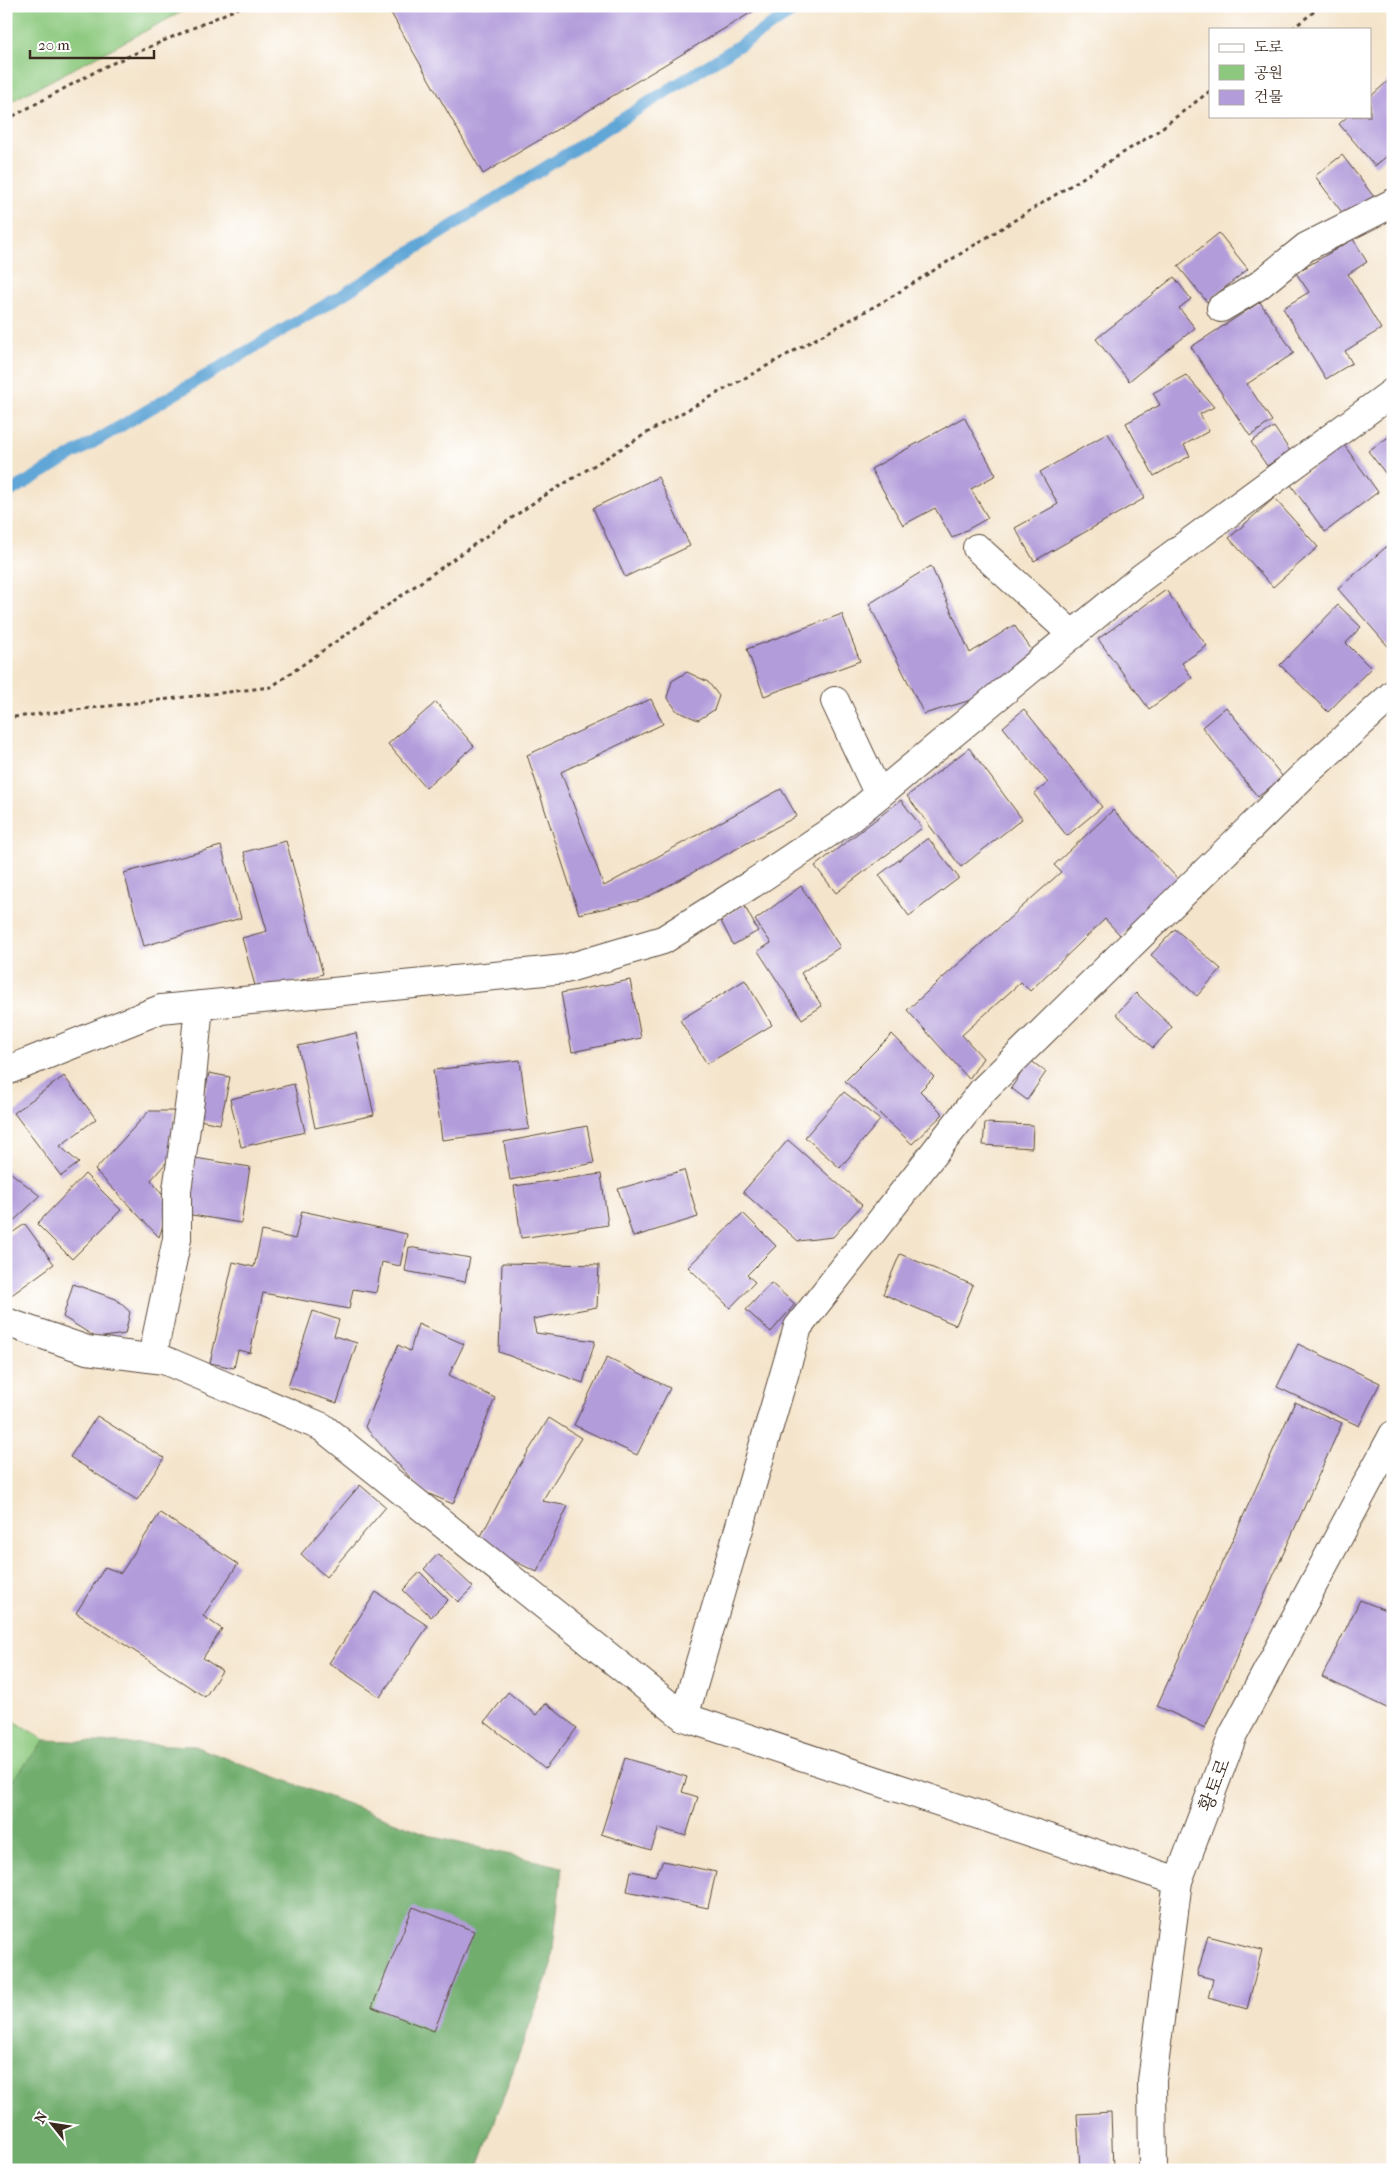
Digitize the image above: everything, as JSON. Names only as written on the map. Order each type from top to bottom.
[{"type":"street","points":[[1221,308],[1258,286],[1306,247],[1393,203]]},
{"type":"street","points":[[6,1071],[161,1009],[565,969],[663,940],[752,884],[852,817],[1141,578],[1393,392]]},
{"type":"street","points":[[977,548],[1073,635]]},
{"type":"street","points":[[684,1717],[798,1327],[983,1090],[1306,773],[1393,694]]},
{"type":"street","points":[[835,701],[879,795]]},
{"type":"street","points":[[152,1358],[177,1239],[177,1190],[190,1100],[199,1005]]},
{"type":"street","points":[[6,1322],[87,1350],[164,1360],[322,1427],[684,1717],[1178,1880]]},
{"type":"street","name":"황토로","points":[[1153,2170],[1152,2081],[1178,1880],[1233,1735],[1393,1435]]},
{"type":"path","points":[[6,120],[104,67],[243,6]]},
{"type":"path","points":[[1293,28],[1321,6]]},
{"type":"path","points":[[6,718],[271,687],[539,499],[660,425],[886,300],[1155,133],[1209,92]]},
{"type":"green space","points":[[6,6],[193,6],[6,104]]},
{"type":"green space","points":[[6,1716],[45,1740],[6,1788]]},
{"type":"green space","points":[[45,1740],[194,1746],[438,1838],[562,1867],[551,1966],[477,2170],[6,2170],[6,1788]]},
{"type":"building","points":[[387,6],[762,6],[483,174]]},
{"type":"building","points":[[1388,81],[1393,86],[1393,151],[1375,166],[1339,124],[1346,118],[1372,118],[1372,95]]},
{"type":"building","points":[[1342,155],[1374,197],[1346,218],[1315,176]]},
{"type":"building","points":[[1219,233],[1248,269],[1207,302],[1178,266]]},
{"type":"building","points":[[1353,239],[1367,262],[1348,274],[1381,329],[1345,351],[1352,363],[1326,379],[1283,308],[1309,292],[1296,273]]},
{"type":"building","points":[[1174,277],[1191,299],[1179,308],[1195,328],[1129,381],[1096,339]]},
{"type":"building","points":[[1260,302],[1294,353],[1247,384],[1272,421],[1250,436],[1191,347]]},
{"type":"building","points":[[1186,375],[1214,407],[1200,414],[1209,431],[1184,445],[1190,456],[1154,476],[1126,423],[1160,405],[1153,393]]},
{"type":"building","points":[[964,417],[996,475],[971,489],[988,518],[952,538],[935,508],[903,525],[871,469]]},
{"type":"building","points":[[1274,427],[1290,451],[1267,466],[1251,442]]},
{"type":"building","points":[[1108,433],[1145,498],[1034,561],[1015,528],[1058,504],[1040,472]]},
{"type":"building","points":[[1393,434],[1393,483],[1368,451]]},
{"type":"building","points":[[1344,445],[1378,492],[1325,532],[1291,485]]},
{"type":"building","points":[[658,477],[690,546],[625,577],[593,508]]},
{"type":"building","points":[[1274,498],[1318,547],[1273,587],[1229,538]]},
{"type":"building","points":[[1393,541],[1393,652],[1338,589]]},
{"type":"building","points":[[931,566],[970,653],[1014,625],[1039,660],[975,699],[924,714],[869,604]]},
{"type":"building","points":[[1166,590],[1207,646],[1182,663],[1192,678],[1149,709],[1098,639]]},
{"type":"building","points":[[1338,605],[1361,627],[1346,643],[1371,668],[1328,712],[1280,665]]},
{"type":"building","points":[[842,614],[860,661],[764,696],[747,649]]},
{"type":"building","points":[[687,672],[708,682],[719,696],[714,710],[698,720],[677,711],[667,697],[672,681]]},
{"type":"building","points":[[651,699],[663,724],[561,772],[604,886],[781,789],[797,816],[642,900],[579,914],[527,755]]},
{"type":"building","points":[[436,702],[474,746],[426,788],[388,744]]},
{"type":"building","points":[[1226,707],[1283,777],[1258,797],[1202,727]]},
{"type":"building","points":[[1024,709],[1102,807],[1067,836],[1034,794],[1048,783],[1003,727]]},
{"type":"building","points":[[969,748],[1022,819],[961,867],[907,796]]},
{"type":"building","points":[[901,800],[922,828],[836,893],[815,866]]},
{"type":"building","points":[[1113,810],[1179,880],[1121,936],[1105,919],[1030,991],[1021,982],[962,1035],[983,1058],[969,1079],[907,1010],[1061,872],[1054,865]]},
{"type":"building","points":[[928,838],[959,878],[909,916],[879,875]]},
{"type":"building","points":[[286,841],[323,974],[257,993],[242,938],[267,931],[244,852]]},
{"type":"building","points":[[221,846],[241,918],[144,946],[124,873]]},
{"type":"building","points":[[801,886],[840,947],[801,973],[822,1006],[802,1019],[758,951],[771,943],[755,920]]},
{"type":"building","points":[[744,905],[758,931],[733,945],[720,919]]},
{"type":"building","points":[[1175,929],[1221,969],[1197,996],[1151,955]]},
{"type":"building","points":[[630,980],[641,1038],[572,1052],[561,993]]},
{"type":"building","points":[[745,980],[772,1025],[707,1064],[680,1020]]},
{"type":"building","points":[[1136,993],[1172,1027],[1153,1048],[1116,1014]]},
{"type":"building","points":[[356,1033],[374,1115],[315,1128],[298,1046]]},
{"type":"building","points":[[892,1034],[934,1077],[920,1091],[943,1114],[912,1144],[845,1081]]},
{"type":"building","points":[[520,1060],[529,1129],[442,1140],[433,1070]]},
{"type":"building","points":[[1030,1060],[1046,1072],[1027,1100],[1011,1088]]},
{"type":"building","points":[[209,1073],[230,1077],[220,1124],[199,1120]]},
{"type":"building","points":[[64,1076],[96,1119],[60,1146],[79,1163],[61,1176],[14,1113]]},
{"type":"building","points":[[294,1084],[305,1132],[241,1147],[230,1099]]},
{"type":"building","points":[[844,1092],[880,1120],[840,1168],[805,1137]]},
{"type":"building","points":[[149,1111],[174,1111],[172,1156],[151,1180],[170,1205],[159,1237],[95,1170]]},
{"type":"building","points":[[985,1123],[1033,1125],[1032,1148],[983,1145]]},
{"type":"building","points":[[587,1126],[594,1163],[510,1180],[504,1142]]},
{"type":"building","points":[[788,1140],[862,1205],[833,1237],[798,1241],[743,1192]]},
{"type":"building","points":[[195,1158],[250,1167],[241,1223],[186,1214]]},
{"type":"building","points":[[6,1169],[40,1196],[6,1228]]},
{"type":"building","points":[[684,1170],[698,1217],[633,1237],[618,1189]]},
{"type":"building","points":[[85,1174],[121,1210],[72,1259],[37,1224]]},
{"type":"building","points":[[601,1174],[608,1225],[521,1238],[514,1186]]},
{"type":"building","points":[[302,1211],[407,1234],[400,1266],[382,1262],[376,1293],[353,1289],[349,1309],[263,1293],[250,1353],[238,1350],[234,1368],[210,1363],[233,1262],[254,1267],[262,1231],[295,1239]]},
{"type":"building","points":[[743,1213],[776,1246],[747,1275],[755,1282],[730,1308],[688,1267]]},
{"type":"building","points":[[25,1224],[54,1264],[6,1299],[6,1237]]},
{"type":"building","points":[[409,1247],[470,1258],[465,1282],[405,1271]]},
{"type":"building","points":[[900,1254],[973,1285],[956,1325],[883,1294]]},
{"type":"building","points":[[502,1263],[599,1265],[597,1307],[533,1319],[536,1333],[595,1341],[583,1383],[499,1352]]},
{"type":"building","points":[[771,1283],[795,1304],[771,1332],[746,1310]]},
{"type":"building","points":[[73,1284],[116,1299],[130,1312],[125,1334],[97,1338],[63,1317]]},
{"type":"building","points":[[313,1311],[339,1320],[334,1336],[357,1343],[337,1403],[288,1387]]},
{"type":"building","points":[[418,1324],[464,1344],[449,1375],[495,1398],[453,1504],[422,1491],[365,1427],[398,1345],[410,1351]]},
{"type":"building","points":[[1298,1344],[1380,1383],[1359,1426],[1277,1387]]},
{"type":"building","points":[[607,1357],[670,1388],[637,1455],[574,1425]]},
{"type":"building","points":[[1295,1402],[1342,1423],[1205,1728],[1157,1706]]},
{"type":"building","points":[[97,1416],[164,1458],[137,1500],[70,1457]]},
{"type":"building","points":[[549,1418],[581,1438],[542,1501],[568,1506],[537,1572],[497,1553],[481,1536],[510,1481]]},
{"type":"building","points":[[360,1485],[386,1507],[326,1577],[301,1554]]},
{"type":"building","points":[[160,1513],[238,1564],[203,1616],[222,1629],[203,1658],[222,1671],[205,1697],[76,1613],[105,1567],[121,1573]]},
{"type":"building","points":[[438,1554],[473,1587],[458,1602],[424,1569]]},
{"type":"building","points":[[420,1572],[448,1600],[431,1617],[403,1590]]},
{"type":"building","points":[[376,1592],[428,1626],[380,1697],[329,1663]]},
{"type":"building","points":[[1360,1600],[1393,1613],[1393,1711],[1322,1677]]},
{"type":"building","points":[[508,1692],[536,1715],[546,1703],[577,1728],[545,1769],[485,1722]]},
{"type":"building","points":[[625,1758],[687,1777],[682,1792],[698,1797],[686,1836],[659,1828],[651,1850],[601,1834]]},
{"type":"building","points":[[663,1861],[716,1872],[708,1908],[627,1891],[631,1871],[655,1876]]},
{"type":"building","points":[[413,1907],[474,1931],[434,2031],[372,2007]]},
{"type":"building","points":[[1208,1936],[1262,1950],[1247,2009],[1208,1998],[1213,1979],[1197,1975]]},
{"type":"building","points":[[1111,2112],[1113,2170],[1080,2170],[1077,2114]]},
{"type":"waterway","points":[[6,494],[339,297],[802,6]]}]
